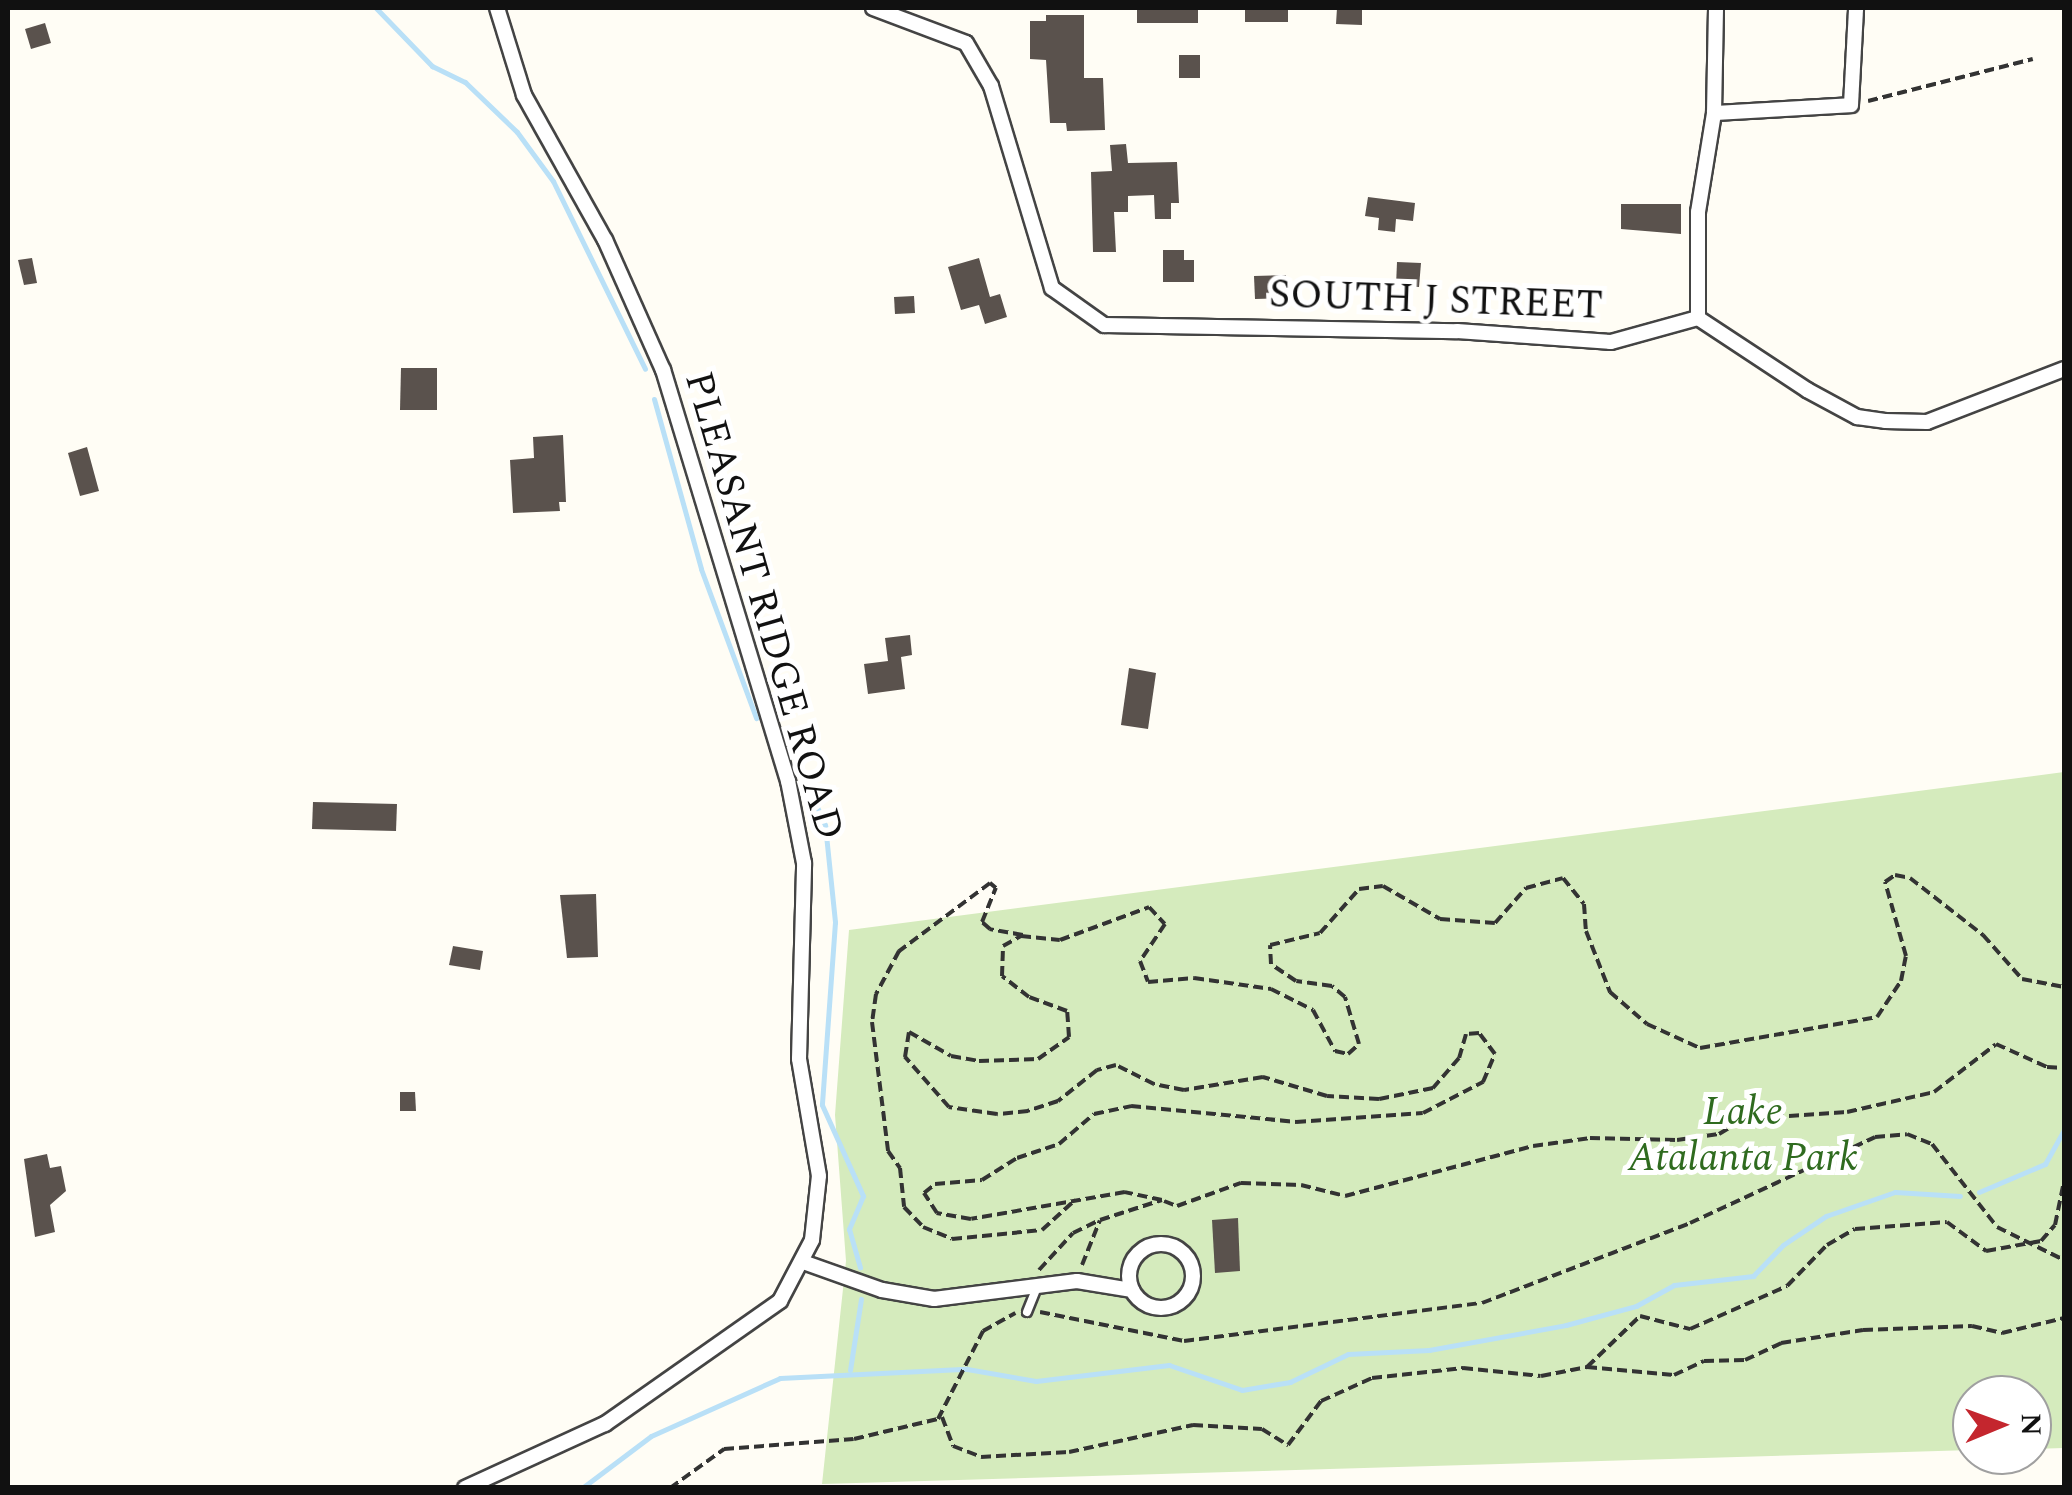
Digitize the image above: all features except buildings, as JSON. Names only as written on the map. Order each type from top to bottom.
[{"type":"street","name":"PLEASANT RIDGE ROAD","points":[[465,1488],[521,1467],[620,1414],[780,1301],[803,1262],[818,1176],[800,1059],[804,864],[788,780],[663,370],[605,240],[524,96],[496,8]]},
{"type":"street","name":"SOUTH J STREET","points":[[873,8],[966,43],[991,86],[1052,288],[1070,305],[1104,325],[1457,330],[1557,342],[1611,342],[1698,318]]},
{"type":"street","points":[[1716,8],[1714,112],[1698,212],[1698,318],[1807,390],[1858,417],[1885,422],[1927,422],[2064,369]]},
{"type":"street","points":[[1714,112],[1851,105],[1856,8]]},
{"type":"street","points":[[803,1262],[882,1290],[934,1298],[1077,1281],[1132,1290],[1147,1305],[1177,1304],[1191,1289],[1189,1258],[1162,1243],[1141,1250],[1130,1268],[1132,1290]]},
{"type":"lane","points":[[1027,1312],[1032,1286]]},
{"type":"path","points":[[1851,105],[2033,59]]},
{"type":"path","points":[[1075,1200],[1042,1230],[998,1239],[940,1236],[904,1207],[900,1168],[888,1151],[872,1022],[876,994],[899,950],[990,883],[996,888],[982,922],[990,930],[1027,936],[1075,936],[1122,912],[1149,907],[1164,924],[1140,961],[1148,982],[1194,978],[1271,990],[1313,1010],[1335,1050],[1348,1054],[1359,1044],[1345,997],[1332,986],[1296,981],[1270,964],[1270,945],[1320,933],[1359,889],[1383,886],[1440,919],[1495,923],[1526,888],[1563,878],[1584,904],[1593,956],[1610,992],[1647,1024],[1700,1048],[1877,1017],[1901,981],[1906,956],[1886,882],[1895,875],[1910,878],[1983,935],[2022,979],[2064,987]]},
{"type":"path","points":[[1027,936],[1003,946],[1002,976],[1029,997],[1066,1011],[1069,1037],[1038,1059],[978,1061],[951,1056],[910,1032],[905,1057],[949,1106],[997,1114],[1028,1111],[1116,1065],[1154,1084],[1184,1090],[1263,1078],[1327,1096],[1379,1100],[1433,1088],[1459,1058],[1466,1034],[1479,1033],[1495,1054],[1483,1082],[1423,1114],[1296,1122],[1219,1119],[1166,1106],[1094,1114],[1059,1144],[1017,1158],[982,1180],[935,1184],[924,1201],[937,1214],[972,1218],[1144,1192],[1177,1206],[1241,1183],[1301,1185],[1345,1196],[1533,1146],[1590,1138],[1677,1140],[1719,1134],[1744,1119],[1847,1112],[1934,1092],[1996,1044],[2047,1068],[2064,1068]]},
{"type":"path","points":[[2064,1260],[2024,1246],[1997,1227],[1932,1144],[1907,1134],[1876,1137],[1690,1223],[1482,1303],[1184,1340],[1027,1312],[1014,1313],[983,1331],[942,1417],[953,1446],[982,1457],[1069,1452],[1193,1425],[1262,1429],[1288,1445],[1321,1401],[1372,1378],[1464,1368],[1524,1378],[1587,1368],[1674,1374],[1704,1361],[1745,1360],[1781,1343],[1863,1330],[1972,1326],[2002,1333],[2064,1318]]},
{"type":"path","points":[[1587,1368],[1633,1320],[1652,1316],[1690,1329],[1786,1286],[1827,1244],[1855,1229],[1947,1222],[1986,1251],[2041,1240],[2055,1225],[2064,1181]]},
{"type":"path","points":[[1014,1313],[1073,1233],[1162,1200]]},
{"type":"path","points":[[1077,1281],[1100,1220]]},
{"type":"path","points":[[670,1488],[724,1450],[854,1439],[942,1417]]},
{"type":"green space","name":"Lake Atalanta Park","points":[[2064,772],[2064,1448],[2052,1448],[2052,1375],[1952,1375],[1952,1451],[822,1484],[846,1261],[835,1115],[849,930]]},
{"type":"waterway","points":[[376,8],[432,66],[465,82],[517,132],[553,181],[645,369]]},
{"type":"waterway","points":[[654,399],[701,569],[756,718]]},
{"type":"waterway","points":[[789,743],[825,825],[835,922],[822,1105],[863,1196],[849,1229],[860,1267]]},
{"type":"waterway","points":[[1979,1192],[2045,1164],[2064,1130]]},
{"type":"waterway","points":[[582,1488],[651,1436],[780,1378],[967,1369],[1036,1381],[1169,1365],[1242,1390],[1290,1382],[1348,1354],[1429,1350],[1566,1325],[1636,1306],[1674,1285],[1753,1276],[1783,1245],[1826,1216],[1895,1192],[1960,1196]]},
{"type":"waterway","points":[[850,1370],[861,1299]]}]
